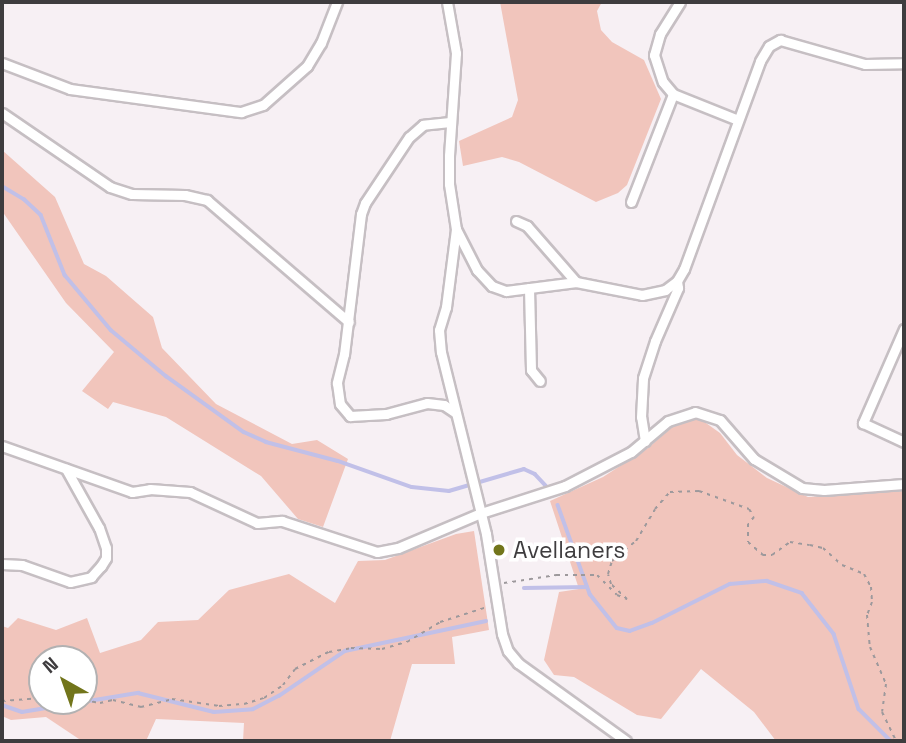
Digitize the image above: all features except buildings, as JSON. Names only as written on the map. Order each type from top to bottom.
[{"type":"street","points":[[2,63],[70,89],[241,112],[263,105],[307,66],[321,43],[337,2]]},
{"type":"street","points":[[447,2],[456,53],[450,122],[449,184],[456,229],[446,306],[439,330],[441,352],[481,513],[502,634],[508,651],[544,682],[626,741]]},
{"type":"street","points":[[680,2],[660,34],[654,55],[663,82],[673,94],[738,120]]},
{"type":"street","points":[[645,441],[641,416],[643,378],[760,61],[769,46],[780,40],[865,64],[904,63]]},
{"type":"street","points":[[631,202],[673,94]]},
{"type":"street","points":[[2,113],[110,187],[132,194],[185,195],[207,200],[349,322]]},
{"type":"street","points":[[450,122],[423,125],[409,137],[365,203],[361,214],[349,322],[337,383],[340,404],[350,416],[386,414],[427,403],[443,405],[456,413]]},
{"type":"street","points":[[516,221],[527,226],[576,282]]},
{"type":"street","points":[[456,229],[477,270],[492,286],[506,291],[576,282],[642,295],[665,290],[677,281]]},
{"type":"street","points":[[529,288],[531,370],[540,381]]},
{"type":"street","points":[[904,329],[863,423],[904,442]]},
{"type":"street","points":[[2,446],[132,492],[150,489],[190,492],[257,523],[282,521],[377,552],[398,548],[481,513],[565,486],[609,465],[645,441],[668,421],[700,412],[725,424],[744,449],[761,464],[802,488],[824,490],[904,484]]},
{"type":"street","points":[[2,564],[22,565],[70,582],[91,577],[101,566],[106,548],[99,528],[66,469]]},
{"type":"path","points":[[495,584],[556,575],[597,575],[617,594],[627,599],[611,584],[608,574],[612,561],[636,541],[654,509],[670,492],[699,491],[749,509],[754,517],[748,524],[748,542],[763,555],[772,555],[790,542],[810,545],[823,548],[842,565],[864,574],[872,595],[867,615],[870,647],[886,684],[882,712],[896,741]]},
{"type":"path","points":[[98,702],[113,701],[141,707],[172,699],[219,706],[244,704],[264,698],[283,685],[295,669],[312,659],[351,648],[382,649],[407,642],[440,622],[498,602]]},
{"type":"path","points":[[2,701],[28,699]]},
{"type":"shaded area","points":[[500,2],[602,2],[597,11],[601,30],[612,42],[644,60],[661,99],[627,185],[618,193],[596,202],[519,162],[502,157],[463,166],[459,141],[512,117],[518,100]]},
{"type":"shaded area","points":[[2,150],[55,197],[84,264],[106,276],[153,317],[162,348],[216,404],[292,444],[317,440],[348,459],[323,527],[298,519],[261,476],[166,417],[113,402],[108,409],[82,391],[114,352],[66,303],[2,211]]},
{"type":"shaded area","points":[[699,418],[720,433],[737,455],[767,478],[808,497],[904,491],[904,741],[776,741],[754,712],[701,669],[661,719],[637,715],[574,677],[554,675],[544,660],[559,592],[579,589],[550,501],[603,477],[648,448],[672,427]]},
{"type":"shaded area","points":[[474,531],[489,630],[452,637],[455,664],[412,664],[390,741],[243,741],[244,723],[156,719],[146,741],[82,741],[46,717],[11,720],[2,716],[2,626],[8,628],[18,618],[56,630],[87,618],[97,645],[28,645],[28,715],[98,715],[98,648],[100,653],[141,640],[158,622],[198,620],[229,590],[289,574],[335,603],[358,561],[385,560],[456,534]]},
{"type":"waterway","points":[[2,186],[24,199],[41,215],[65,275],[111,330],[166,376],[244,432],[266,442],[338,461],[412,487],[449,491],[524,469],[535,474],[546,486]]},
{"type":"waterway","points":[[558,505],[590,594],[617,628],[630,631],[652,623],[730,584],[767,581],[802,593],[834,634],[859,709],[891,741]]},
{"type":"waterway","points":[[524,588],[587,587]]},
{"type":"waterway","points":[[2,705],[22,712],[138,693],[214,712],[253,709],[279,696],[345,651],[486,621]]},
{"type":"place","name":"Avellaners","points":[[499,550]]}]
